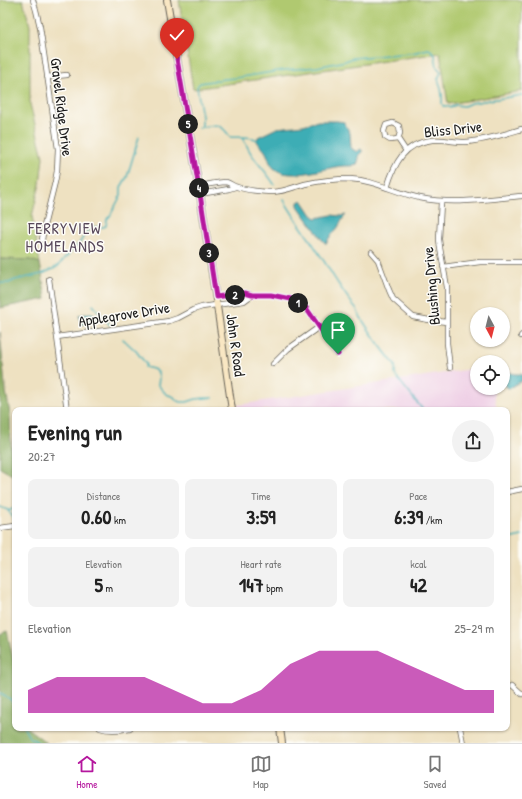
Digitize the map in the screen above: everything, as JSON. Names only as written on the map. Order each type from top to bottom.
[{"type":"main road","name":"John R Road","points":[[167,0],[199,186],[232,407]]},
{"type":"main road","points":[[280,731],[282,743]]},
{"type":"street","name":"Gravel Ridge Drive","points":[[33,0],[47,77],[58,156],[55,182],[42,240]]},
{"type":"street","points":[[47,77],[67,75]]},
{"type":"street","name":"Bliss Drive","points":[[386,188],[398,160],[406,151],[420,143],[431,140],[465,142],[475,141],[522,129]]},
{"type":"street","points":[[398,139],[406,151]]},
{"type":"street","points":[[199,186],[225,182],[235,187],[263,192],[274,192],[283,191],[304,184],[337,179],[351,179],[368,182],[410,196],[442,202],[522,196]]},
{"type":"street","points":[[200,194],[235,187]]},
{"type":"street","name":"Blushing Drive","points":[[442,202],[439,239],[446,287],[447,344],[450,368]]},
{"type":"street","points":[[371,252],[378,260],[393,299],[413,317],[447,322]]},
{"type":"street","points":[[443,267],[480,262],[522,262]]},
{"type":"street","points":[[49,279],[67,407]]},
{"type":"street","points":[[216,297],[245,293],[252,295],[271,295],[291,299],[304,307],[338,354]]},
{"type":"street","name":"Applegrove Drive","points":[[57,337],[169,321],[202,307],[217,306],[244,300],[252,295]]},
{"type":"street","points":[[273,364],[288,348],[319,327]]},
{"type":"street","points":[[510,491],[522,489]]},
{"type":"street","points":[[0,528],[12,526]]},
{"type":"street","points":[[512,685],[522,694]]},
{"type":"street","points":[[461,731],[463,743]]},
{"type":"shaded area","points":[[470,369],[470,395],[494,395],[496,407],[237,407],[237,405]]},
{"type":"green space","points":[[0,0],[23,0],[30,26],[30,104],[43,157],[40,184],[32,216],[40,263],[30,260],[0,259]]},
{"type":"green space","points":[[179,0],[522,0],[522,91],[448,104],[440,53],[193,89]]},
{"type":"green space","points":[[0,259],[30,260],[40,263],[46,299],[0,308]]},
{"type":"green space","points":[[0,332],[5,386],[10,414],[12,475],[0,468]]},
{"type":"green space","points":[[7,631],[12,655],[12,731],[31,731],[47,743],[0,743],[0,634]]},
{"type":"water","points":[[318,121],[344,122],[350,133],[351,148],[357,152],[360,149],[362,150],[359,155],[357,165],[338,166],[313,172],[296,174],[288,174],[275,169],[270,163],[265,151],[257,141],[258,137],[277,128],[303,125]]},
{"type":"water","points":[[302,200],[312,215],[316,218],[332,215],[346,215],[327,243],[323,241],[298,206],[298,202]]},
{"type":"water","points":[[92,313],[98,318],[98,321],[93,324],[81,324],[79,315]]},
{"type":"water","points":[[510,373],[522,374],[522,381],[510,389]]},
{"type":"waterway","points":[[202,127],[202,117],[197,87],[200,83],[284,70],[317,67],[353,58],[412,53],[428,49],[435,55],[437,67],[441,72],[438,79],[441,88],[443,106],[450,108],[455,105],[464,106],[471,103],[522,95]]},
{"type":"waterway","points":[[199,128],[217,125],[230,137],[249,137],[259,141]]},
{"type":"waterway","points":[[0,283],[9,283],[15,280],[42,274],[53,269],[58,266],[79,244],[89,229],[93,227],[106,226],[107,219],[121,195],[121,187],[127,177],[139,137]]},
{"type":"waterway","points":[[242,138],[252,155],[274,184]]},
{"type":"waterway","points":[[284,200],[342,290],[357,309],[358,313],[380,346],[395,365],[396,376],[421,407]]},
{"type":"waterway","points":[[93,305],[110,325]]},
{"type":"waterway","points":[[123,339],[136,351],[146,364],[145,367],[158,372],[158,385],[166,394],[174,397],[180,402],[213,398]]},
{"type":"waterway","points":[[0,507],[8,510],[12,517]]},
{"type":"waterway","points":[[8,511],[12,509]]},
{"type":"waterway","points":[[510,538],[522,536]]},
{"type":"waterway","points":[[0,693],[12,701]]},
{"type":"waterway","points":[[26,731],[29,737],[39,743]]},
{"type":"district","name":"FERRYVIEW HOMELANDS","points":[[65,237]]},
{"type":"route","points":[[177,59],[216,297],[245,293],[252,295],[271,295],[291,299],[306,308],[338,354]]}]
